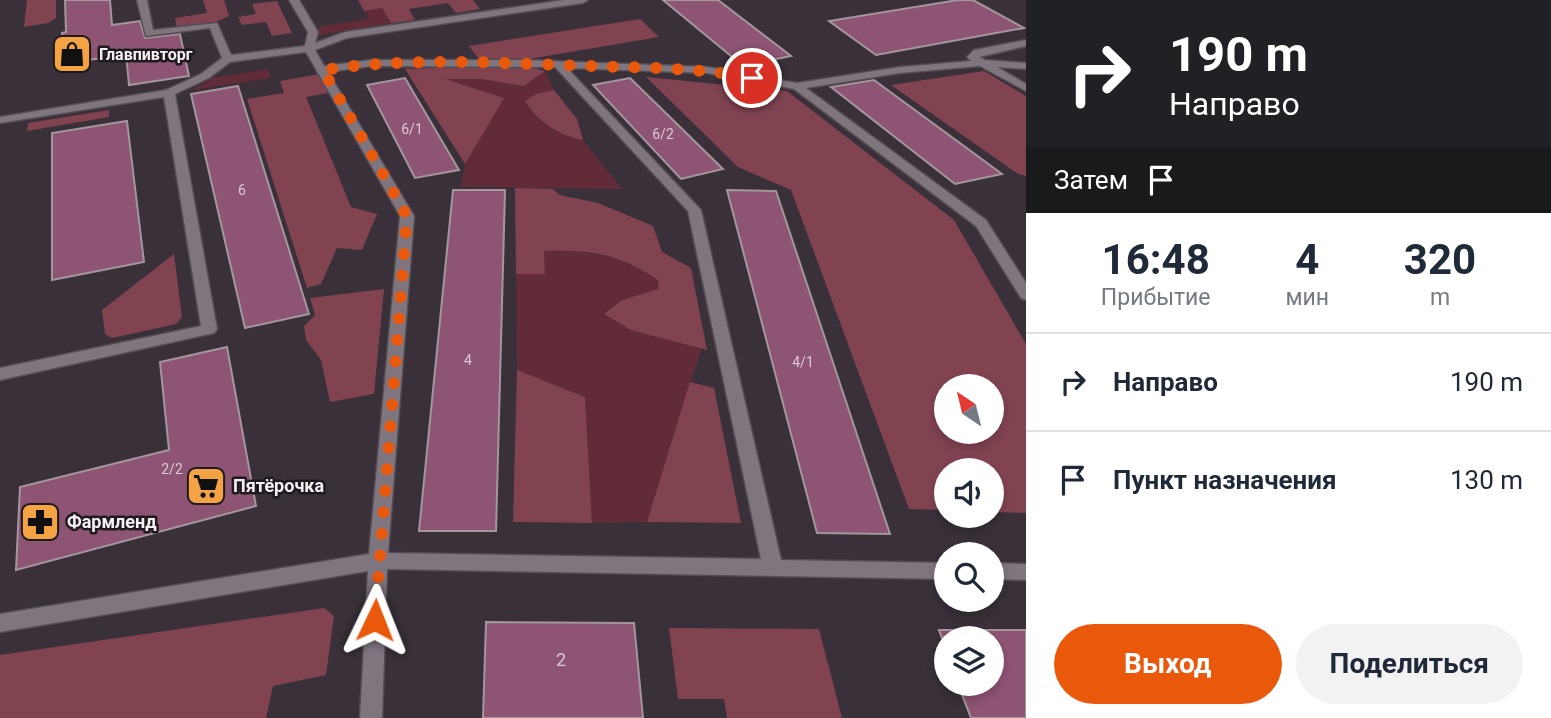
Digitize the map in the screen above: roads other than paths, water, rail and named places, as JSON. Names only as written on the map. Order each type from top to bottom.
[{"type":"lane","points":[[142,0],[149,34],[214,26],[228,59]]},
{"type":"lane","points":[[294,0],[313,32],[309,49],[407,216],[378,561],[371,718]]},
{"type":"lane","points":[[0,120],[169,93],[205,76],[228,59],[309,49],[345,35],[583,0]]},
{"type":"lane","points":[[1026,43],[978,52],[972,57],[1026,88]]},
{"type":"lane","points":[[323,70],[371,62],[559,65],[707,70],[797,86],[900,71],[981,63],[1026,66]]},
{"type":"lane","points":[[559,65],[694,210],[773,568]]},
{"type":"lane","points":[[797,86],[981,223],[1026,295]]},
{"type":"lane","points":[[0,374],[209,329],[169,93]]},
{"type":"lane","points":[[0,623],[378,561],[934,570]]},
{"type":"lane","points":[[1004,571],[1026,572]]},
{"type":"place","name":"Главпивторг","points":[[72,54]]},
{"type":"place","name":"Пятёрочка","points":[[206,486]]},
{"type":"place","name":"Фармленд","points":[[40,522]]}]
